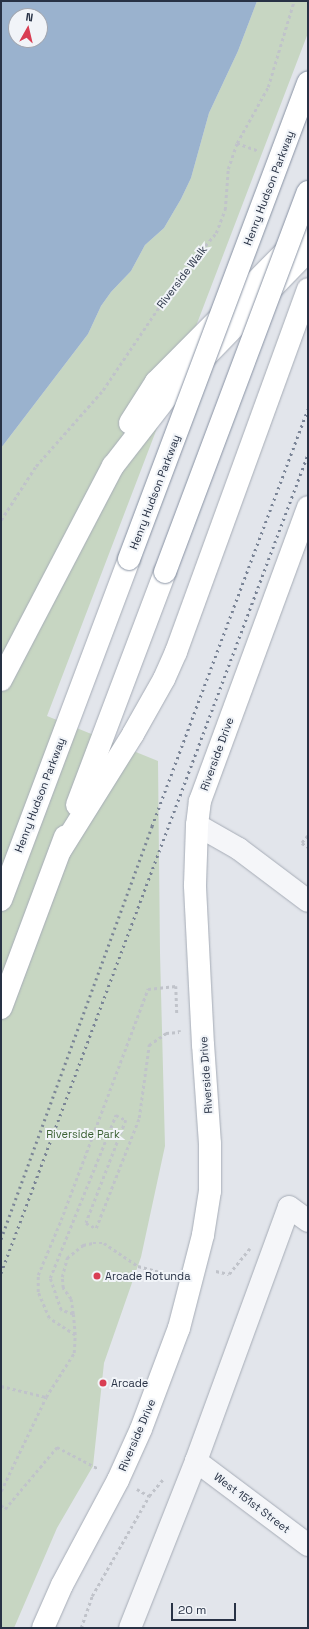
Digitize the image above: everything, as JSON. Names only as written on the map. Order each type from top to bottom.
[{"type":"main road","name":"Henry Hudson Parkway","points":[[1,900],[308,83]]},
{"type":"main road","points":[[1,1008],[308,192]]},
{"type":"main road","points":[[1,680],[113,466],[124,433],[156,382],[308,229]]},
{"type":"main road","points":[[113,466],[169,394],[308,252]]},
{"type":"main road","points":[[60,851],[133,734],[164,679],[176,652],[308,289]]},
{"type":"main road","name":"Riverside Drive","points":[[43,1628],[62,1585],[118,1480],[141,1429],[179,1328],[194,1274],[203,1235],[210,1191],[210,1144],[203,1045],[195,860],[200,801],[308,507]]},
{"type":"street","points":[[197,825],[239,849],[308,900]]},
{"type":"street","points":[[130,1628],[196,1461],[289,1206],[308,1221]]},
{"type":"street","name":"West 151st Street","points":[[196,1461],[308,1545]]},
{"type":"path","name":"Riverside Walk","points":[[1,520],[36,466],[103,390],[190,264],[216,233],[225,210],[228,169],[237,143],[268,87],[294,1]]},
{"type":"path","points":[[308,836],[302,843],[308,847]]},
{"type":"path","points":[[75,1334],[49,1318],[38,1292],[38,1275],[61,1220],[148,989],[201,983]]},
{"type":"path","points":[[176,986],[178,1017]]},
{"type":"path","points":[[73,1314],[62,1310],[50,1278],[116,1115],[126,1120],[86,1222],[96,1228],[139,1118],[150,1045],[166,1033],[179,1032],[178,1025]]},
{"type":"path","points":[[1,1491],[46,1397],[74,1353],[75,1334],[73,1314],[70,1299],[63,1288],[62,1277],[67,1258],[83,1246],[93,1243],[104,1243],[138,1266],[194,1274],[229,1274],[253,1244]]},
{"type":"path","points":[[1,1386],[46,1397]]},
{"type":"path","points":[[1,1505],[5,1509],[57,1447]]},
{"type":"path","points":[[81,1628],[92,1596],[149,1496]]},
{"type":"green space","name":"Riverside Park","points":[[257,1],[308,1],[308,33],[47,716],[158,761],[160,953],[165,1146],[141,1257],[104,1363],[93,1466],[57,1528],[14,1628],[1,1628],[1,448],[88,334],[101,306],[111,292],[131,271],[145,245],[164,228],[181,199],[191,178],[209,113],[238,51]]},
{"type":"water","points":[[1,1],[257,1],[238,51],[209,113],[191,178],[181,199],[164,228],[145,245],[131,271],[111,292],[101,306],[88,334],[1,448]]},
{"type":"railway","points":[[1,1239],[152,826],[308,409]]},
{"type":"railway","points":[[1,1273],[308,454]]},
{"type":"place","name":"Arcade Rotunda","points":[[97,1276]]},
{"type":"place","name":"Arcade","points":[[103,1383]]}]
